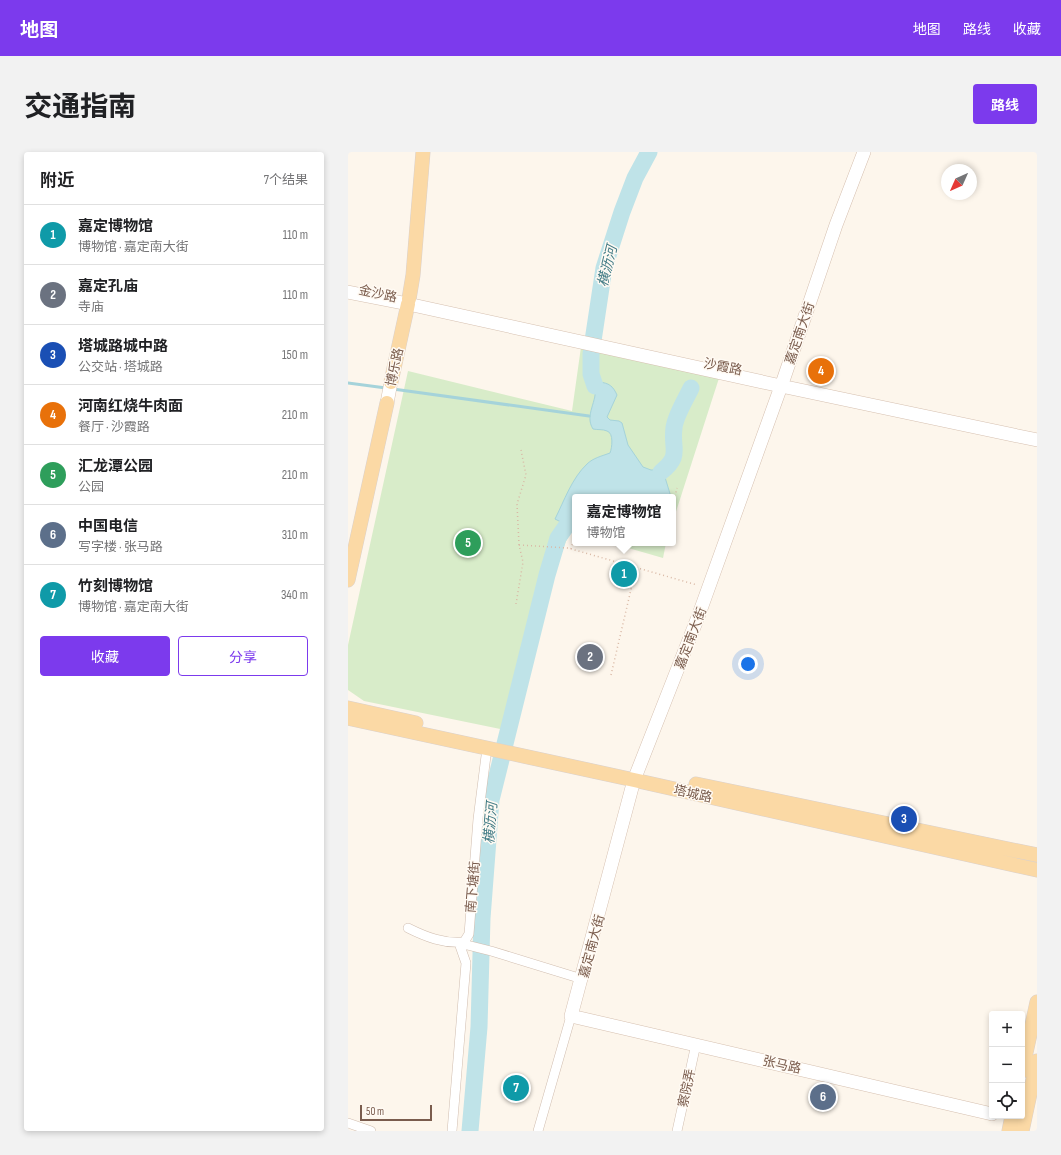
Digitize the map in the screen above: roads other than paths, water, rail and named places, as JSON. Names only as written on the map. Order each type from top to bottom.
[{"type":"main road","name":"博乐路","points":[[391,382],[413,275],[423,152]]},
{"type":"main road","name":"博乐路","points":[[348,580],[387,403]]},
{"type":"main road","name":"塔城路","points":[[348,708],[492,746]]},
{"type":"main road","name":"塔城路","points":[[348,718],[514,750],[635,776],[1037,856]]},
{"type":"main road","name":"塔城路","points":[[635,776],[1037,870]]},
{"type":"main road","points":[[1025,1057],[1037,1002]]},
{"type":"main road","points":[[1022,1131],[1037,1061]]},
{"type":"street","name":"嘉定南大街","points":[[538,1131],[582,979],[635,776],[709,589],[783,382],[836,225],[864,152]]},
{"type":"street","name":"金沙路","points":[[348,286],[408,302]]},
{"type":"street","points":[[348,292],[408,302],[783,382],[1037,440]]},
{"type":"street","name":"沙霞路","points":[[408,302],[582,337],[783,382],[1037,432]]},
{"type":"street","name":"博乐路","points":[[387,403],[391,382]]},
{"type":"street","name":"南下塘街","points":[[459,943],[464,942],[469,934],[478,819],[492,746]]},
{"type":"street","points":[[408,928],[427,938],[459,943],[491,951],[582,979]]},
{"type":"street","points":[[452,1131],[466,963],[459,943]]},
{"type":"street","name":"张马路","points":[[571,1016],[989,1113]]},
{"type":"street","name":"察院弄","points":[[677,1131],[696,1044]]},
{"type":"street","points":[[348,1123],[371,1131]]},
{"type":"water","points":[[599,382],[605,383],[614,389],[617,395],[607,417],[610,420],[619,421],[622,423],[628,445],[643,467],[651,470],[659,470],[664,474],[670,494],[572,494],[572,528],[555,519],[569,490],[577,476],[587,464],[598,457],[610,453],[611,448],[612,438],[609,432],[593,429],[591,424],[590,413],[595,397],[595,386]]},
{"type":"waterway","name":"横沥河","points":[[595,386],[591,374],[591,354],[604,268],[622,212],[635,178],[649,152]]},
{"type":"waterway","points":[[348,383],[386,388]]},
{"type":"waterway","points":[[661,472],[674,456],[673,436],[675,423],[678,413],[691,388]]},
{"type":"waterway","points":[[393,389],[589,416]]},
{"type":"waterway","name":"横沥河","points":[[470,1131],[479,1027],[482,918],[491,800],[547,575],[558,538],[567,525]]},
{"type":"place","name":"河南红烧牛肉面","points":[[821,371]]},
{"type":"place","name":"汇龙潭公园","points":[[468,543]]},
{"type":"place","name":"嘉定博物馆","points":[[624,574]]},
{"type":"place","name":"嘉定孔庙","points":[[590,657]]},
{"type":"place","name":"塔城路城中路","points":[[904,819]]},
{"type":"place","name":"竹刻博物馆","points":[[516,1088]]},
{"type":"place","name":"中国电信","points":[[823,1097]]}]
